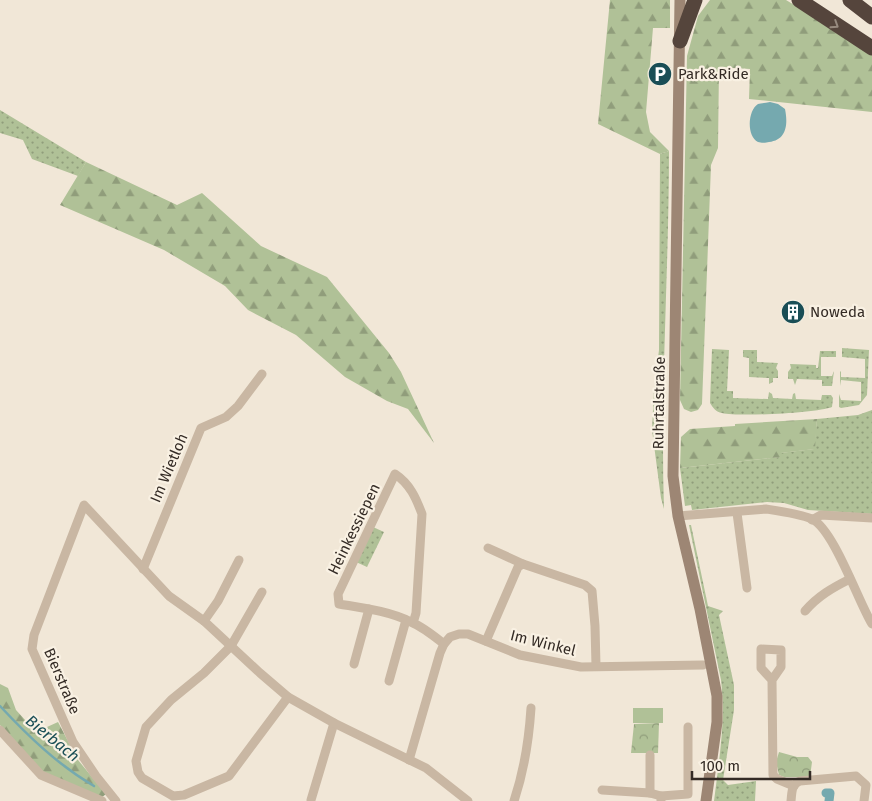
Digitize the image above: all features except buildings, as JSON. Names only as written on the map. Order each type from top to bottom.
[{"type":"highway","points":[[680,40],[696,0]]},
{"type":"highway","points":[[799,0],[872,48]]},
{"type":"highway","points":[[850,0],[872,17]]},
{"type":"main road","name":"Ruhrtalstraße","points":[[680,0],[673,476],[678,516],[700,609],[717,696],[717,722],[706,801]]},
{"type":"street","name":"Im Wietloh","points":[[143,568],[201,428],[226,417],[238,406],[262,374]]},
{"type":"street","name":"Heinkessiepen","points":[[369,609],[339,604],[338,594],[395,474],[405,481],[417,501],[422,514],[416,613],[410,621]]},
{"type":"street","name":"Bierstraße","points":[[116,801],[73,742],[32,649],[34,635],[84,505],[143,568]]},
{"type":"street","points":[[678,516],[738,513],[766,509],[812,520],[820,526],[832,541],[872,624]]},
{"type":"street","points":[[738,513],[747,588]]},
{"type":"street","points":[[812,520],[821,515],[872,518]]},
{"type":"street","points":[[488,548],[523,564],[585,585],[592,591],[596,666]]},
{"type":"street","points":[[204,621],[218,601],[239,560]]},
{"type":"street","points":[[486,640],[518,567],[523,564]]},
{"type":"street","points":[[143,568],[169,596],[204,621],[288,697],[334,723],[426,768],[468,801]]},
{"type":"street","points":[[805,611],[827,591],[850,579]]},
{"type":"street","points":[[262,592],[231,646],[204,673],[171,700],[146,727],[136,761],[142,778],[173,796],[184,795],[229,776],[288,697]]},
{"type":"street","points":[[354,664],[369,609],[410,621],[444,644],[409,760]]},
{"type":"street","points":[[389,681],[410,621]]},
{"type":"street","name":"Im Winkel","points":[[444,644],[450,637],[468,634],[520,655],[581,667],[703,665]]},
{"type":"street","points":[[772,680],[773,775],[777,780],[794,786]]},
{"type":"street","points":[[514,801],[519,786],[531,708]]},
{"type":"street","points":[[311,800],[334,723]]},
{"type":"street","points":[[602,790],[613,796],[650,793],[661,798],[688,794],[688,727]]},
{"type":"street","points":[[0,730],[41,775],[102,801]]},
{"type":"street","points":[[650,755],[650,793]]},
{"type":"street","points":[[791,801],[792,788],[800,781],[856,776],[866,785],[864,801]]},
{"type":"green space","points":[[610,0],[670,0],[670,28],[653,28],[646,112],[650,132],[669,151],[660,154],[598,124]]},
{"type":"green space","points":[[710,0],[786,0],[872,52],[872,112],[749,99],[750,69],[719,67],[718,148],[711,165],[702,404],[698,410],[691,412],[684,409],[680,400],[687,56],[698,16]]},
{"type":"green space","points":[[0,110],[86,162],[78,176],[32,159],[23,140],[0,133]]},
{"type":"green space","points":[[669,151],[663,419],[664,509],[652,430],[654,389],[659,350],[660,154]]},
{"type":"green space","points":[[86,162],[177,205],[202,193],[261,246],[327,277],[389,353],[401,372],[434,443],[408,409],[387,401],[345,377],[296,335],[248,310],[225,286],[164,250],[60,205]]},
{"type":"green space","points":[[842,348],[869,350],[867,395],[859,405],[841,408],[839,407],[839,394],[841,400],[861,401],[861,382],[841,380],[840,386],[840,372],[841,377],[865,378],[865,359],[842,357]]},
{"type":"green space","points":[[712,349],[729,350],[727,391],[733,391],[733,398],[768,399],[769,392],[773,398],[792,399],[795,393],[796,399],[821,400],[822,395],[831,395],[833,398],[832,407],[777,414],[744,415],[718,412],[710,403]]},
{"type":"green space","points":[[743,350],[757,350],[757,362],[778,363],[776,368],[778,378],[773,378],[773,382],[769,384],[769,378],[749,377],[749,358],[743,357]]},
{"type":"green space","points":[[820,351],[836,351],[836,357],[821,357],[821,376],[832,376],[834,371],[832,386],[822,386],[822,380],[797,379],[795,385],[793,379],[788,379],[788,372],[791,368],[790,364],[816,365],[816,368],[818,368]]},
{"type":"green space","points":[[872,410],[872,514],[808,510],[784,503],[767,502],[692,510],[691,505],[685,506],[680,468],[780,457],[780,453],[814,449],[817,419],[858,415]]},
{"type":"green space","points":[[817,419],[815,449],[781,453],[781,457],[680,468],[681,437],[690,429]]},
{"type":"green space","points":[[689,525],[691,525],[708,606],[723,611],[719,615],[734,685],[734,710],[723,780],[728,785],[756,781],[755,801],[714,801],[720,756],[723,710],[721,680]]},
{"type":"green space","points":[[373,527],[384,532],[367,567],[356,562]]},
{"type":"green space","points":[[0,684],[8,688],[16,710],[36,732],[58,722],[78,760],[106,794],[101,798],[43,773],[0,725]]},
{"type":"green space","points":[[633,708],[663,708],[663,723],[633,723]]},
{"type":"green space","points":[[659,723],[658,753],[631,753],[634,724]]},
{"type":"green space","points":[[779,752],[797,757],[808,757],[812,762],[810,777],[784,777],[779,775],[776,762]]},
{"type":"water","points":[[770,102],[778,104],[785,109],[785,130],[783,135],[775,141],[758,142],[754,139],[750,129],[750,117],[758,104]]},
{"type":"waterway","name":"Bierbach","points":[[0,706],[44,749],[68,769],[94,786]]},
{"type":"waterway","points":[[826,793],[830,793],[829,801]]},
{"type":"place","name":"Park&Ride","points":[[660,74]]},
{"type":"place","name":"Noweda","points":[[793,312]]}]
